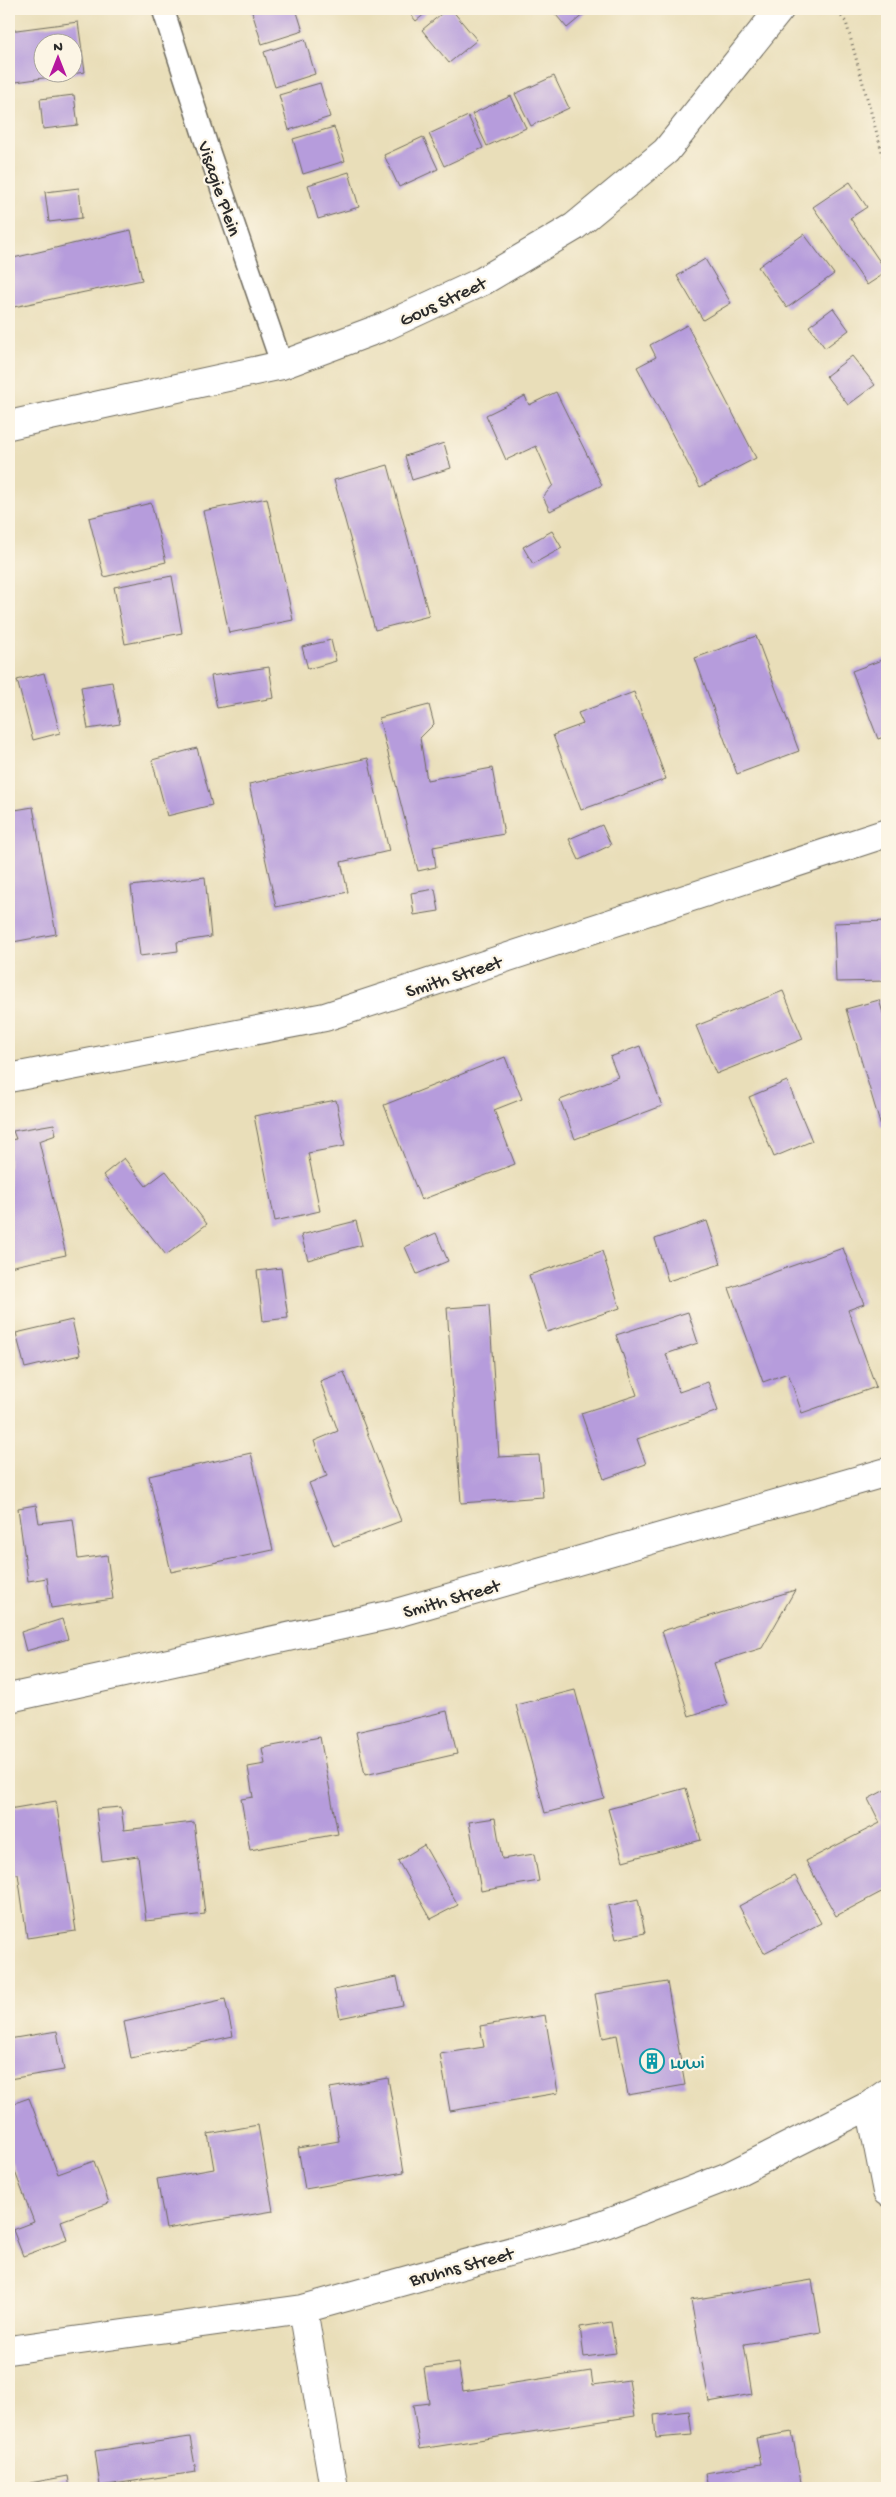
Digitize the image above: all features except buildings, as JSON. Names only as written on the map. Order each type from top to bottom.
[{"type":"street","name":"Gous Street","points":[[9,425],[282,365],[386,326],[483,282],[574,227],[666,151],[780,9]]},
{"type":"street","name":"Smith Street","points":[[9,1078],[325,1017],[887,833]]},
{"type":"street","name":"Smith Street","points":[[9,1698],[393,1614],[887,1472]]},
{"type":"street","points":[[879,2099],[887,2192]]},
{"type":"street","name":"Bruhns Street","points":[[9,2350],[303,2309],[595,2228],[730,2176],[879,2099]]},
{"type":"street","points":[[303,2309],[334,2488]]},
{"type":"lane","name":"Visagie Plein","points":[[163,9],[208,149],[282,365]]},
{"type":"path","points":[[835,9],[846,22],[887,170]]},
{"type":"place","name":"Luwi","points":[[652,2061]]}]
